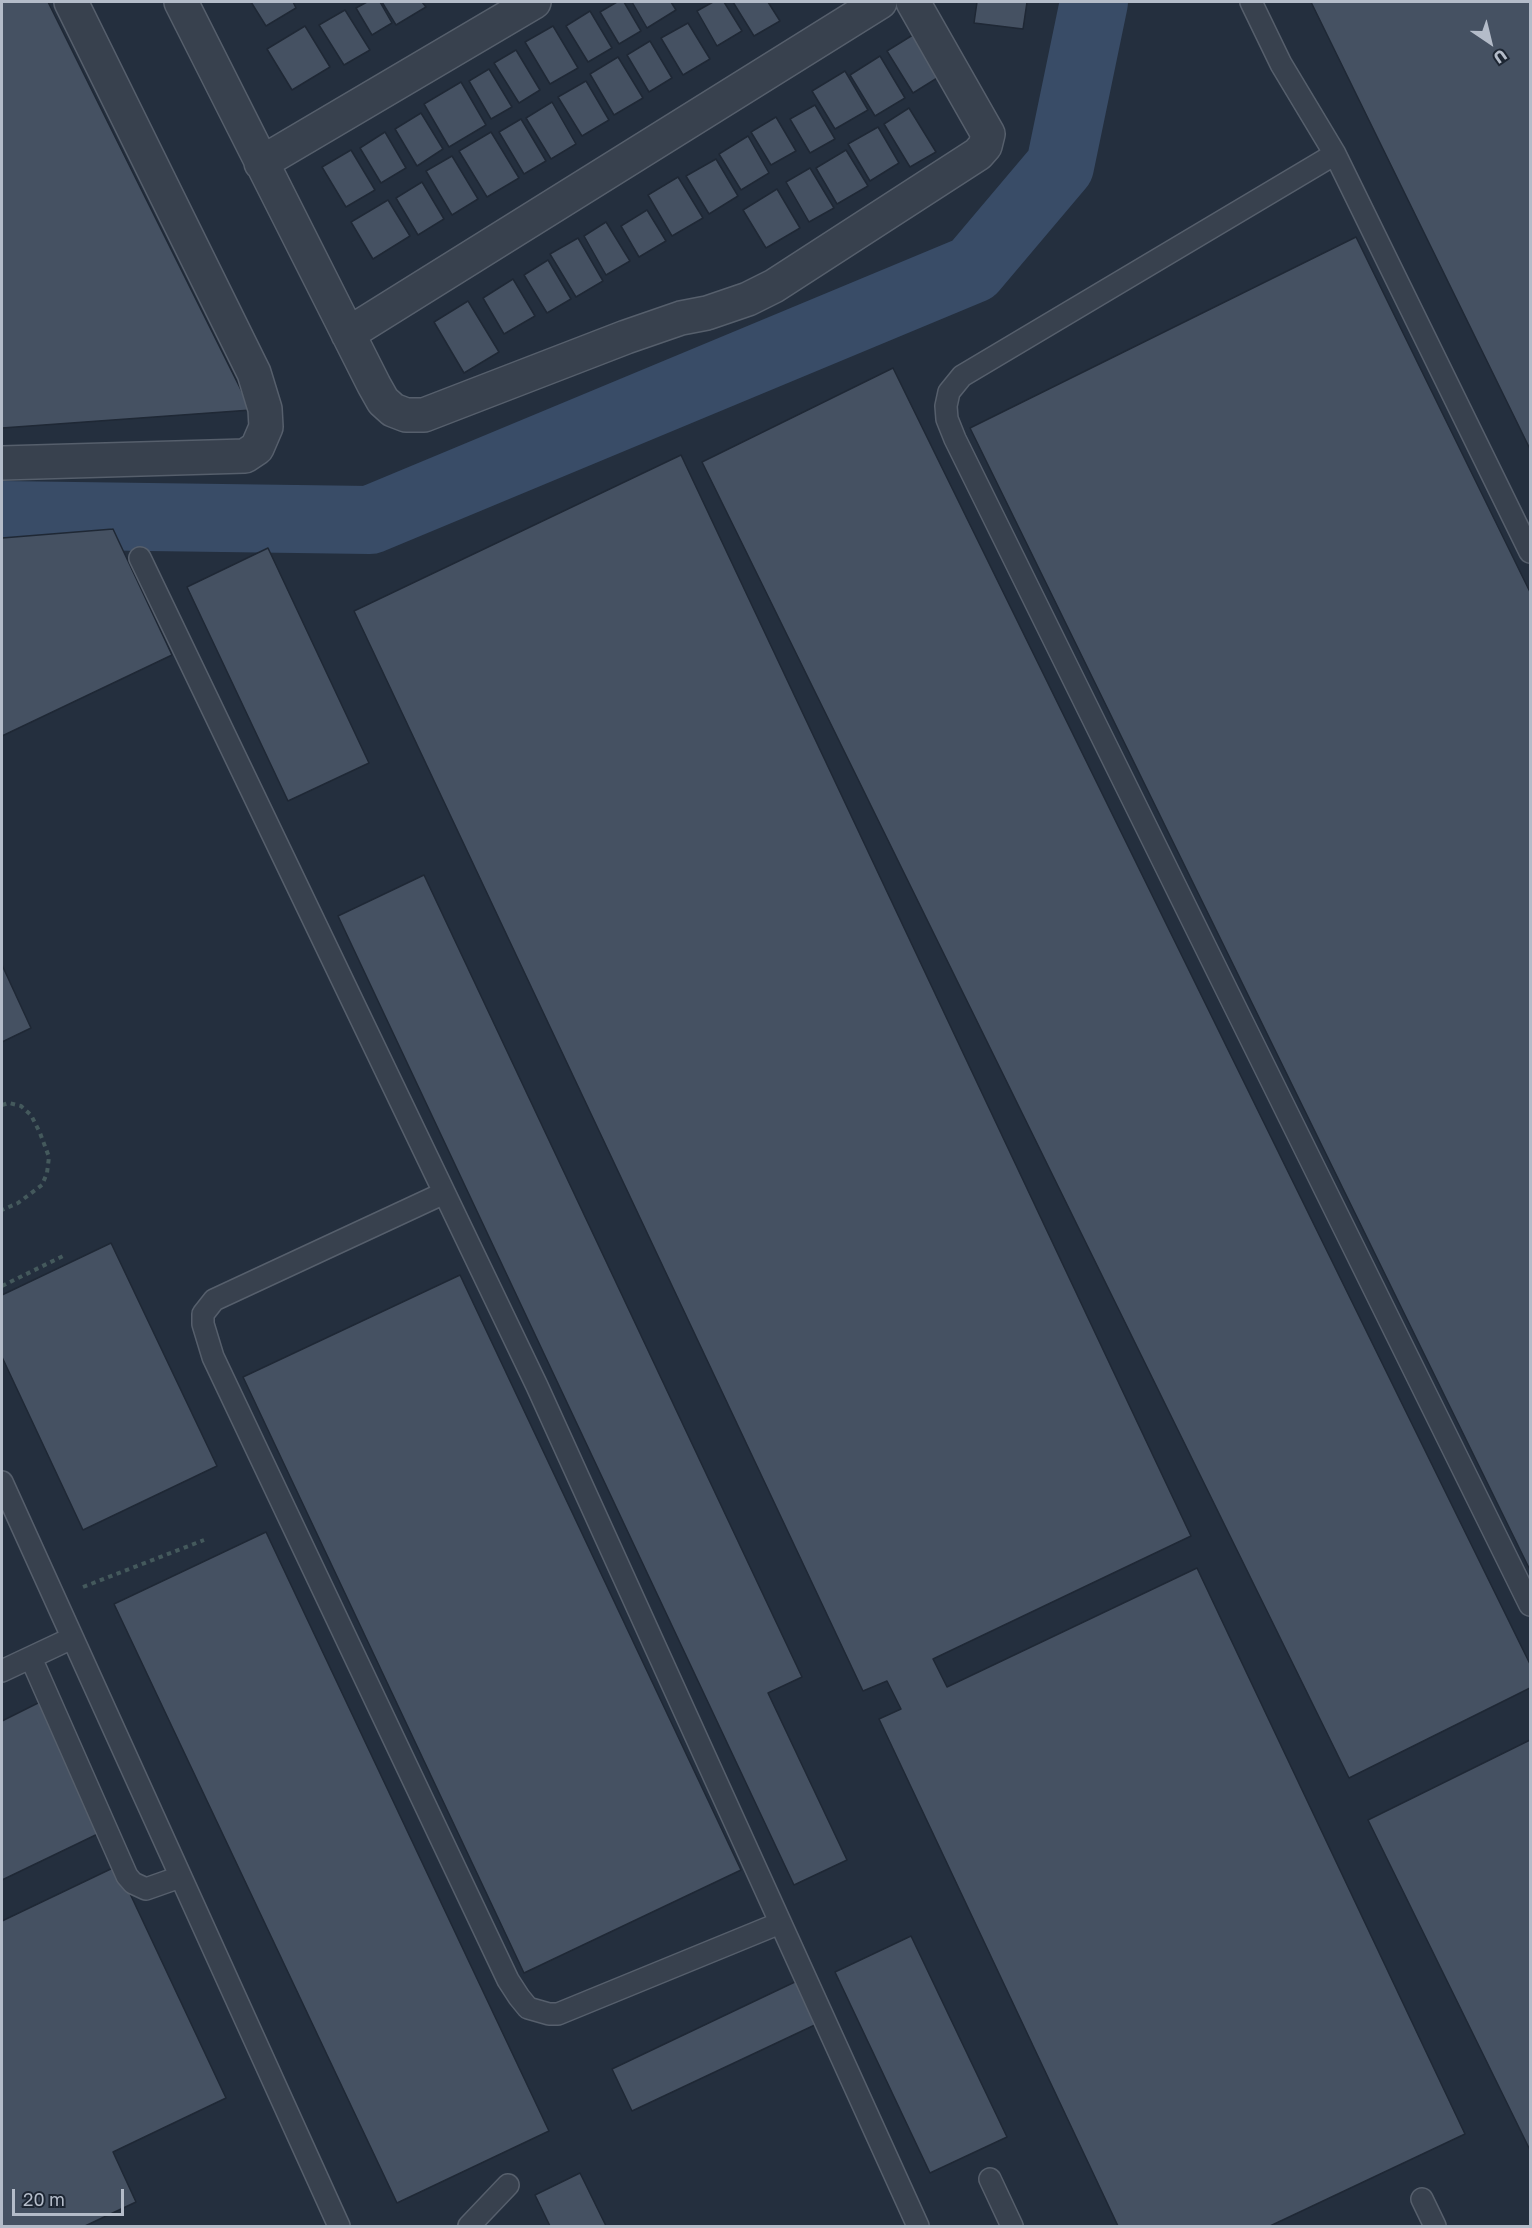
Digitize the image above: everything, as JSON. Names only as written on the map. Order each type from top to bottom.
[{"type":"street","points":[[2,463],[245,456],[257,448],[266,426],[265,409],[254,373],[71,2]]},
{"type":"street","points":[[181,2],[383,401],[393,410],[406,415],[424,415],[626,337],[681,318],[707,313],[740,302],[774,286],[978,154],[986,146],[988,134],[913,2]]},
{"type":"street","points":[[261,163],[534,2]]},
{"type":"street","points":[[348,334],[880,2]]},
{"type":"lane","points":[[1251,2],[1281,64],[1335,154],[1530,552]]},
{"type":"lane","points":[[1335,154],[962,376],[949,392],[945,406],[947,419],[976,482],[1530,1605]]},
{"type":"lane","points":[[140,558],[537,1386],[918,2226]]},
{"type":"lane","points":[[444,1193],[214,1300],[203,1314],[203,1324],[213,1357],[508,1980],[528,2008],[558,2014],[780,1923]]},
{"type":"lane","points":[[2,1482],[339,2226]]},
{"type":"lane","points":[[2,1671],[72,1638]]},
{"type":"lane","points":[[31,1658],[127,1876],[133,1883],[146,1889],[180,1877]]},
{"type":"lane","points":[[990,2179],[1012,2226]]},
{"type":"lane","points":[[469,2226],[508,2186]]},
{"type":"lane","points":[[1422,2199],[1435,2226]]},
{"type":"path","points":[[2,1105],[9,1102],[21,1106],[31,1115],[49,1156],[47,1173],[42,1185],[18,1203],[2,1210]]},
{"type":"path","points":[[2,1286],[63,1256]]},
{"type":"path","points":[[54,1598],[204,1539]]},
{"type":"building","points":[[2,2],[48,2],[251,410],[2,428]]},
{"type":"building","points":[[251,2],[293,2],[296,8],[266,26]]},
{"type":"building","points":[[367,2],[380,2],[392,23],[372,35],[356,8]]},
{"type":"building","points":[[382,2],[422,2],[426,7],[396,25]]},
{"type":"building","points":[[617,2],[624,2],[641,31],[619,44],[600,12]]},
{"type":"building","points":[[632,2],[671,2],[676,10],[647,28]]},
{"type":"building","points":[[713,2],[724,2],[742,31],[717,46],[697,11]]},
{"type":"building","points":[[733,2],[768,2],[780,21],[754,36]]},
{"type":"building","points":[[977,2],[1027,2],[1023,29],[974,23]]},
{"type":"building","points":[[1311,2],[1530,2],[1530,449]]},
{"type":"building","points":[[345,10],[370,50],[344,65],[319,25]]},
{"type":"building","points":[[590,11],[612,48],[588,62],[566,26]]},
{"type":"building","points":[[688,23],[710,59],[683,75],[661,38]]},
{"type":"building","points":[[305,26],[330,67],[292,90],[267,49]]},
{"type":"building","points":[[553,26],[578,68],[550,84],[525,42]]},
{"type":"building","points":[[916,33],[942,75],[913,93],[887,51]]},
{"type":"building","points":[[650,41],[672,78],[649,92],[627,55]]},
{"type":"building","points":[[516,50],[540,90],[519,103],[494,63]]},
{"type":"building","points":[[880,56],[905,98],[875,116],[850,75]]},
{"type":"building","points":[[618,57],[643,98],[614,115],[590,74]]},
{"type":"building","points":[[489,69],[512,107],[491,119],[469,81]]},
{"type":"building","points":[[845,71],[868,110],[835,129],[812,91]]},
{"type":"building","points":[[586,81],[609,120],[582,136],[558,97]]},
{"type":"building","points":[[461,82],[486,125],[449,147],[424,104]]},
{"type":"building","points":[[552,102],[576,144],[551,159],[526,118]]},
{"type":"building","points":[[815,105],[835,139],[810,153],[790,119]]},
{"type":"building","points":[[909,108],[936,152],[910,167],[884,124]]},
{"type":"building","points":[[421,113],[443,149],[417,166],[395,129]]},
{"type":"building","points":[[776,117],[796,151],[771,165],[751,132]]},
{"type":"building","points":[[521,119],[546,161],[524,174],[499,132]]},
{"type":"building","points":[[878,127],[899,163],[870,181],[848,144]]},
{"type":"building","points":[[385,132],[406,168],[381,183],[360,148]]},
{"type":"building","points":[[491,132],[519,178],[487,197],[459,151]]},
{"type":"building","points":[[748,136],[769,173],[741,190],[719,154]]},
{"type":"building","points":[[351,150],[375,190],[346,207],[322,167]]},
{"type":"building","points":[[846,150],[868,186],[837,204],[816,168]]},
{"type":"building","points":[[452,156],[478,199],[452,215],[426,171]]},
{"type":"building","points":[[716,159],[738,196],[709,214],[686,176]]},
{"type":"building","points":[[810,168],[834,208],[809,222],[786,182]]},
{"type":"building","points":[[678,177],[703,218],[672,236],[648,195]]},
{"type":"building","points":[[422,182],[444,219],[418,235],[396,198]]},
{"type":"building","points":[[777,189],[800,228],[766,248],[743,210]]},
{"type":"building","points":[[388,200],[410,236],[373,259],[351,222]]},
{"type":"building","points":[[647,210],[666,241],[639,257],[621,226]]},
{"type":"building","points":[[606,222],[630,261],[606,275],[584,236]]},
{"type":"building","points":[[1356,237],[1530,592],[1530,1570],[970,428]]},
{"type":"building","points":[[578,238],[603,281],[576,297],[550,254]]},
{"type":"building","points":[[548,260],[571,299],[547,313],[524,275]]},
{"type":"building","points":[[513,279],[535,316],[504,334],[483,298]]},
{"type":"building","points":[[468,301],[499,352],[464,373],[434,322]]},
{"type":"building","points":[[893,368],[1530,1664],[1530,1688],[1349,1778],[702,462]]},
{"type":"building","points":[[681,455],[1191,1536],[933,1659],[947,1687],[1197,1568],[1465,2134],[1270,2226],[1118,2226],[879,1719],[901,1709],[887,1681],[863,1691],[354,611]]},
{"type":"building","points":[[113,529],[172,655],[2,736],[2,538]]},
{"type":"building","points":[[268,548],[369,763],[288,801],[187,587]]},
{"type":"building","points":[[424,875],[802,1677],[768,1693],[847,1860],[794,1885],[338,916]]},
{"type":"building","points":[[2,965],[31,1028],[2,1042]]},
{"type":"building","points":[[111,1243],[217,1466],[83,1530],[2,1357],[2,1295]]},
{"type":"building","points":[[460,1275],[741,1870],[524,1973],[243,1377]]},
{"type":"building","points":[[266,1532],[549,2131],[397,2203],[114,1604]]},
{"type":"building","points":[[44,1700],[106,1830],[2,1880],[2,1721]]},
{"type":"building","points":[[1530,1740],[1530,2150],[1368,1820]]},
{"type":"building","points":[[117,1866],[226,2098],[113,2152],[136,2202],[85,2226],[2,2226],[2,1921]]},
{"type":"building","points":[[911,1936],[1007,2137],[930,2173],[835,1972]]},
{"type":"building","points":[[799,1980],[819,2023],[632,2111],[612,2069]]},
{"type":"building","points":[[580,2173],[606,2226],[550,2226],[535,2195]]},
{"type":"waterway","points":[[2,515],[370,520],[973,269],[1060,166],[1094,2]]}]
